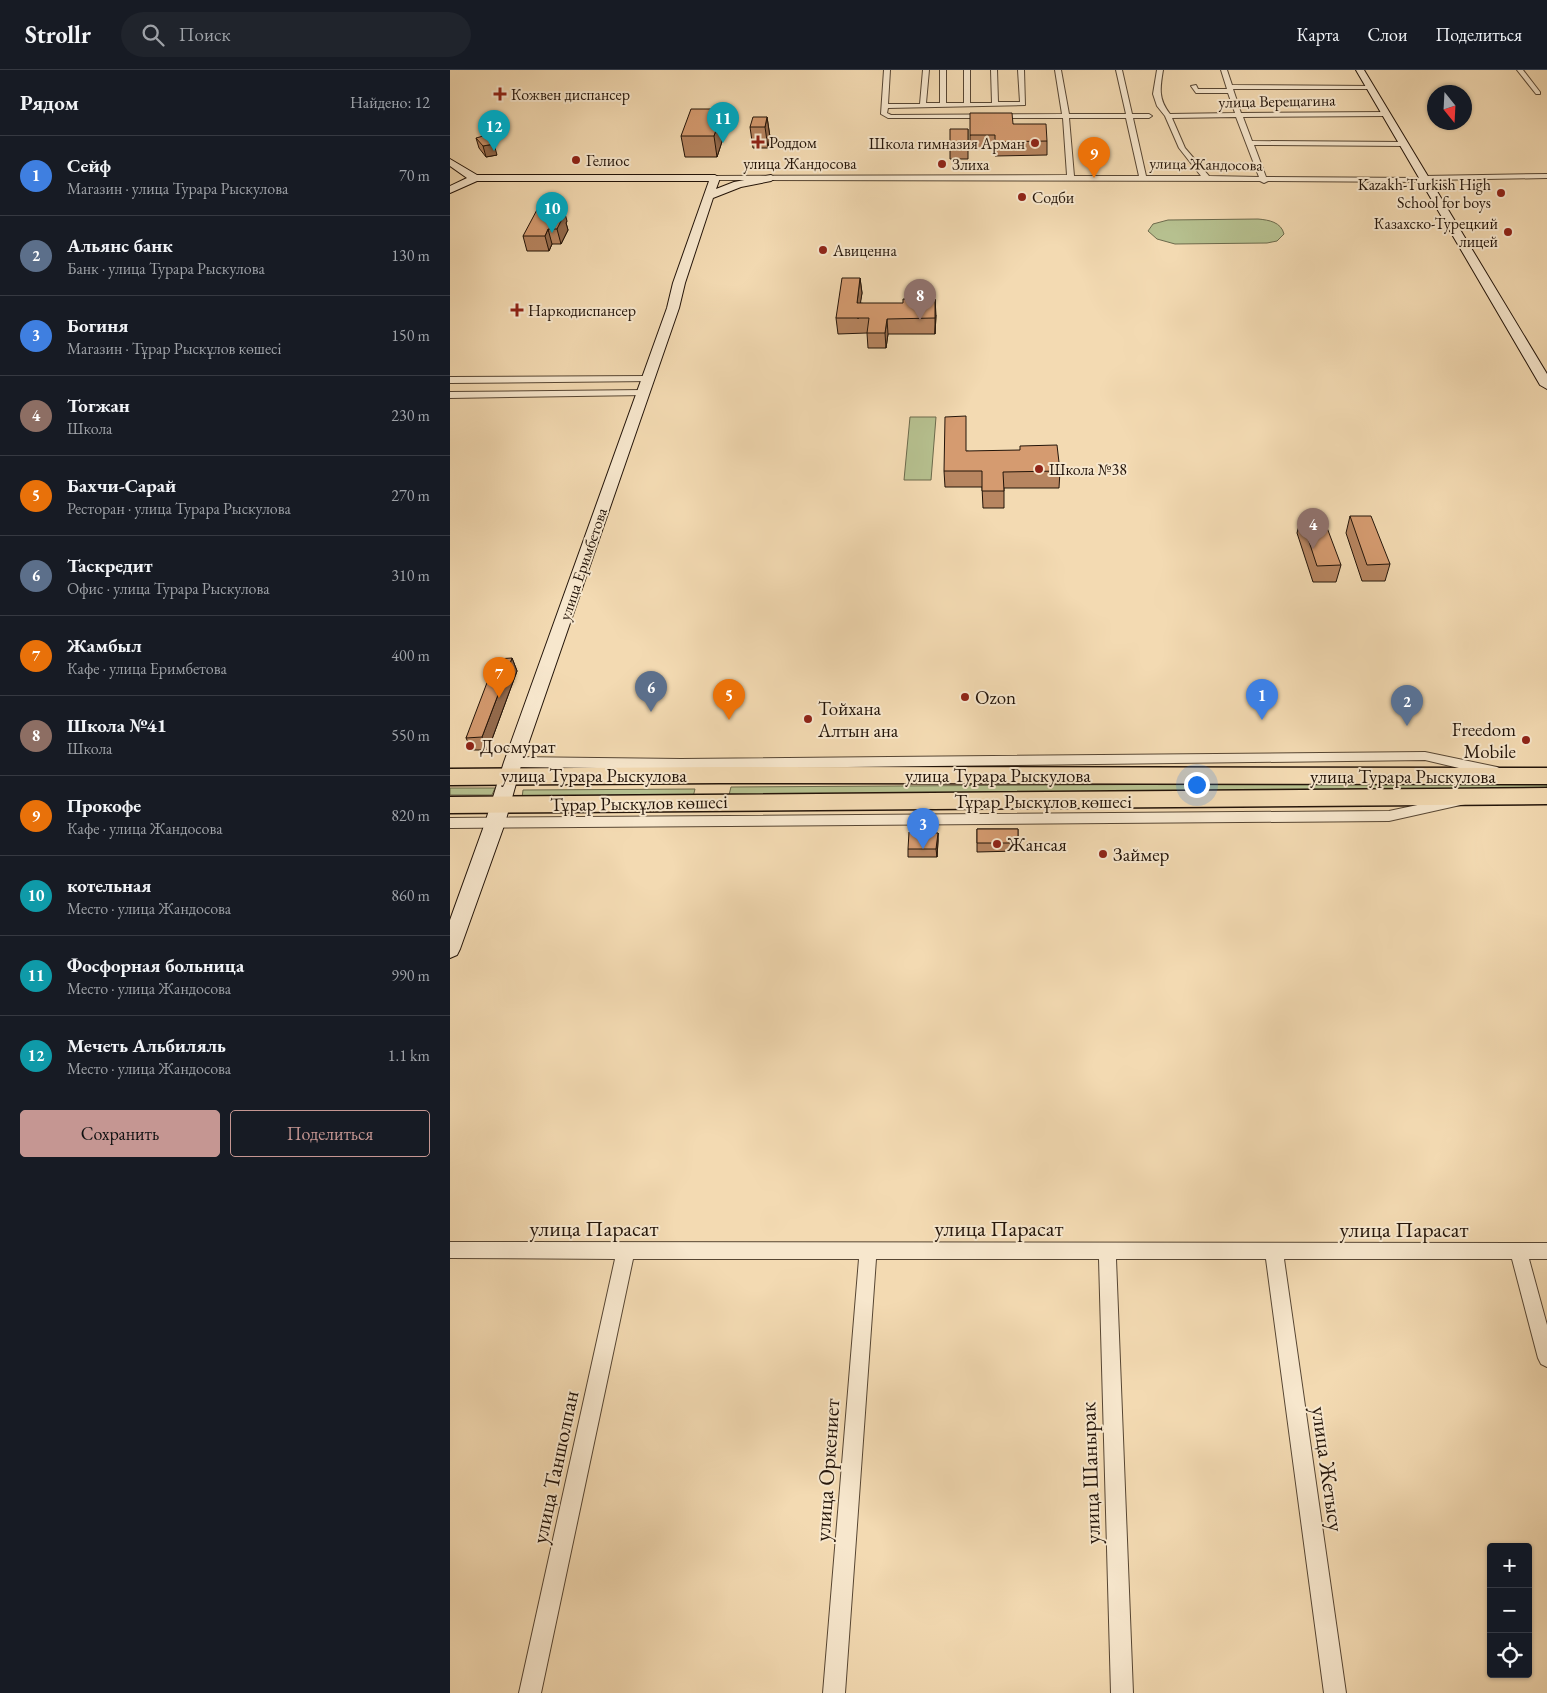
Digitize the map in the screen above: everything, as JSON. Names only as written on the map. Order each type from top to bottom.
[{"type":"main road","name":"улица Турара Рыскулова","points":[[450,777],[511,769],[615,775],[1547,776]]},
{"type":"main road","points":[[715,802],[719,774]]},
{"type":"main road","name":"Тұрар Рыскұлов көшесі","points":[[450,805],[498,814],[715,802],[1547,796]]},
{"type":"street","points":[[887,70],[884,114],[894,118],[1149,116]]},
{"type":"street","points":[[923,105],[926,70]]},
{"type":"street","points":[[943,70],[943,105]]},
{"type":"street","points":[[967,70],[967,105]]},
{"type":"street","points":[[994,70],[996,105]]},
{"type":"street","points":[[885,106],[1023,104],[1021,70]]},
{"type":"street","points":[[1058,70],[1066,116],[1071,178]]},
{"type":"street","points":[[1120,70],[1144,178]]},
{"type":"street","points":[[1160,70],[1156,94],[1162,111],[1168,116],[1182,148],[1207,179]]},
{"type":"street","points":[[1224,70],[1264,181]]},
{"type":"street","points":[[1360,70],[1547,385]]},
{"type":"street","points":[[1520,70],[1538,89]]},
{"type":"street","points":[[1194,86],[1196,90],[1371,88]]},
{"type":"street","name":"улица Верещагина","points":[[1168,116],[1386,114]]},
{"type":"street","points":[[1250,143],[1404,144]]},
{"type":"street","points":[[450,162],[475,178]]},
{"type":"street","name":"улица Жандосова","points":[[475,178],[1144,178],[1264,181],[1547,176]]},
{"type":"street","points":[[450,190],[475,178]]},
{"type":"street","name":"улица Еримбетова","points":[[450,949],[648,379],[715,178]]},
{"type":"street","points":[[710,196],[738,184],[771,178]]},
{"type":"street","points":[[450,380],[648,379]]},
{"type":"street","points":[[450,395],[643,393]]},
{"type":"street","points":[[511,769],[668,764],[1425,756],[1517,776]]},
{"type":"street","points":[[615,775],[668,764]]},
{"type":"street","points":[[450,823],[498,814],[1389,816],[1480,796]]},
{"type":"street","name":"улица Парасат","points":[[450,1250],[1547,1251]]},
{"type":"street","name":"улица Таншолпан","points":[[530,1693],[626,1250]]},
{"type":"street","name":"улица Оркениет","points":[[834,1693],[868,1251]]},
{"type":"street","name":"улица Шанырак","points":[[1107,1251],[1122,1693]]},
{"type":"street","name":"улица Жетысу","points":[[1274,1251],[1335,1693]]},
{"type":"street","points":[[1518,1251],[1547,1358]]},
{"type":"green space","points":[[1258,219],[1277,224],[1284,234],[1277,241],[1267,243],[1175,244],[1157,239],[1148,231],[1153,224],[1168,220]]},
{"type":"green space","points":[[910,417],[936,417],[931,480],[904,480]]},
{"type":"green space","points":[[1547,782],[1547,790],[729,795],[731,787]]},
{"type":"green space","points":[[450,788],[495,788],[492,795],[450,795]]},
{"type":"green space","points":[[695,789],[693,797],[522,798],[523,790]]},
{"type":"building","points":[[691,109],[723,109],[714,136],[681,136]]},
{"type":"building","points":[[970,113],[1012,113],[1013,124],[1046,124],[1047,141],[995,142],[995,135],[970,135]]},
{"type":"building","points":[[753,117],[767,117],[765,127],[750,127]]},
{"type":"building","points":[[950,129],[968,129],[968,145],[950,145]]},
{"type":"building","points":[[487,135],[494,144],[483,146],[476,138]]},
{"type":"building","points":[[539,206],[563,206],[559,215],[564,215],[557,229],[548,229],[545,236],[523,236]]},
{"type":"building","points":[[842,278],[860,278],[857,303],[903,303],[903,299],[935,299],[935,318],[887,319],[885,333],[867,333],[869,318],[836,318]]},
{"type":"building","points":[[966,416],[966,451],[1020,450],[1020,446],[1057,445],[1060,471],[1003,472],[1004,491],[982,491],[982,471],[944,471],[945,417]]},
{"type":"building","points":[[1350,516],[1371,516],[1390,564],[1367,565]]},
{"type":"building","points":[[1301,517],[1323,517],[1341,565],[1317,566]]},
{"type":"building","points":[[512,658],[482,737],[466,738],[496,659]]},
{"type":"building","points":[[977,829],[1018,829],[1018,843],[977,843]]},
{"type":"building","points":[[909,832],[938,833],[936,849],[908,849]]},
{"type":"place","name":"Кожвен диспансер","points":[[500,94]]},
{"type":"place","name":"Роддом","points":[[758,142]]},
{"type":"place","name":"Фосфорная больница","points":[[723,143]]},
{"type":"place","name":"Школа гимназия Арман","points":[[1035,143]]},
{"type":"place","name":"Мечеть Альбиляль","points":[[494,151]]},
{"type":"place","name":"Гелиос","points":[[576,160]]},
{"type":"place","name":"Злиха","points":[[942,164]]},
{"type":"place","name":"Прокофе","points":[[1094,178]]},
{"type":"place","name":"Kazakh-Turkish High School for boys","points":[[1501,193]]},
{"type":"place","name":"Содби","points":[[1022,197]]},
{"type":"place","name":"Казахско-Турецкий лицей","points":[[1508,232]]},
{"type":"place","name":"котельная","points":[[552,233]]},
{"type":"place","name":"Авиценна","points":[[823,250]]},
{"type":"place","name":"Наркодиспансер","points":[[517,310]]},
{"type":"place","name":"Школа №41","points":[[920,320]]},
{"type":"place","name":"Школа №38","points":[[1039,469]]},
{"type":"place","name":"Тогжан","points":[[1313,549]]},
{"type":"place","name":"Ozon","points":[[965,697]]},
{"type":"place","name":"Жамбыл","points":[[499,698]]},
{"type":"place","name":"Таскредит","points":[[651,712]]},
{"type":"place","name":"Тойхана Алтын ана","points":[[808,719]]},
{"type":"place","name":"Бахчи-Сарай","points":[[729,720]]},
{"type":"place","name":"Сейф","points":[[1262,720]]},
{"type":"place","name":"Альянс банк","points":[[1407,726]]},
{"type":"place","name":"Freedom Mobile","points":[[1526,740]]},
{"type":"place","name":"Досмурат","points":[[470,746]]},
{"type":"place","name":"Жансая","points":[[997,844]]},
{"type":"place","name":"Богиня","points":[[923,849]]},
{"type":"place","name":"Займер","points":[[1103,854]]}]
